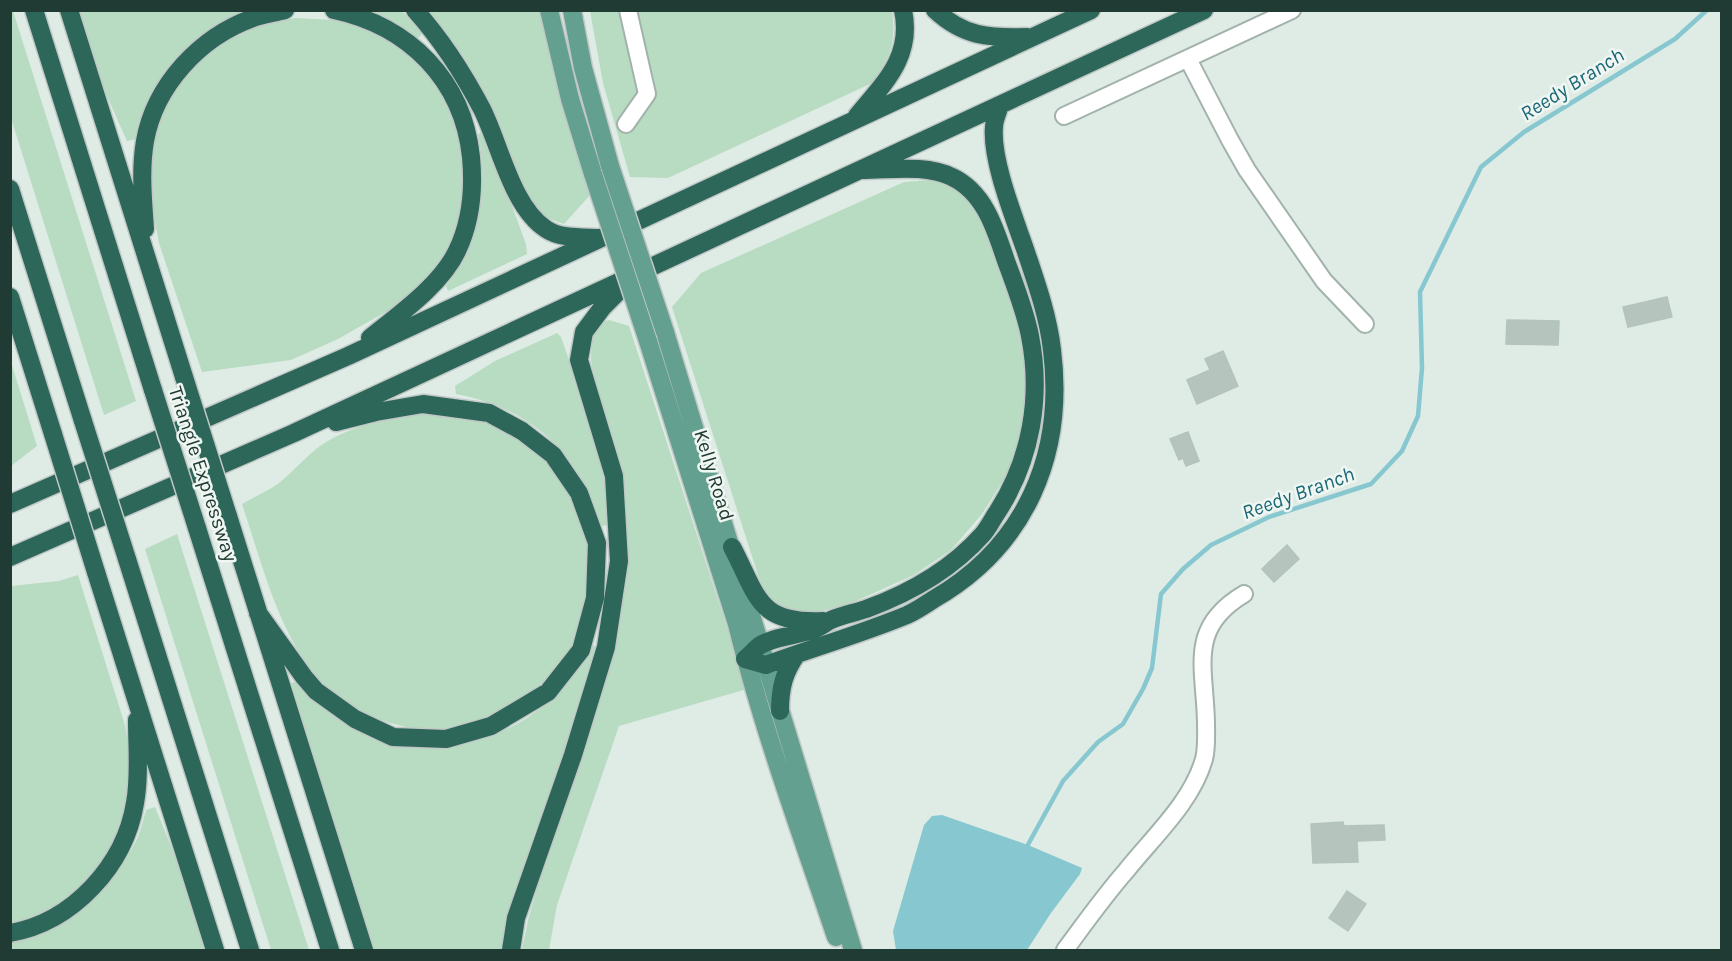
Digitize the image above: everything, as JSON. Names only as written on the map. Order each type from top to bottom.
[{"type":"highway","name":"Triangle Expressway","points":[[34,10],[330,951]]},
{"type":"highway","points":[[69,10],[364,951]]},
{"type":"highway","points":[[147,258],[142,163],[151,118],[176,73],[200,48],[224,31],[254,17],[285,10]]},
{"type":"highway","points":[[334,10],[374,22],[404,39],[433,66],[454,96],[468,132],[473,176],[471,208],[456,252],[437,279],[348,356]]},
{"type":"highway","points":[[415,10],[453,57],[482,110],[516,192],[529,216],[547,231],[562,235],[602,238]]},
{"type":"highway","points":[[853,121],[897,66],[903,49],[906,28],[903,10]]},
{"type":"highway","points":[[935,10],[947,22],[965,31],[994,38],[1034,37]]},
{"type":"highway","points":[[10,504],[348,356],[1091,10]]},
{"type":"highway","points":[[10,557],[294,433],[1204,10]]},
{"type":"highway","points":[[745,659],[766,665],[908,614],[956,587],[989,558],[1021,518],[1041,478],[1052,434],[1055,392],[1052,349],[1044,308],[1009,202],[993,139],[994,124],[1000,105]]},
{"type":"highway","points":[[745,659],[759,646],[816,629],[831,620],[897,597],[934,576],[959,557],[984,532],[1008,496],[1028,444],[1034,416],[1035,368],[1030,335],[994,225],[984,207],[971,191],[953,177],[934,171],[862,170]]},
{"type":"highway","points":[[10,189],[250,951]]},
{"type":"highway","points":[[511,951],[516,918],[573,755],[606,647],[620,561],[614,476],[579,360],[584,332],[602,308],[635,276]]},
{"type":"highway","points":[[10,297],[15,322],[53,434],[215,951]]},
{"type":"highway","points":[[258,613],[316,691],[355,719],[393,737],[446,739],[491,726],[548,692],[581,650],[595,598],[597,543],[579,493],[552,455],[522,431],[489,414],[423,405],[376,412],[294,433]]},
{"type":"highway","points":[[732,547],[744,569],[751,589],[773,613],[791,620],[831,620]]},
{"type":"highway","points":[[780,711],[782,681],[788,666],[797,654]]},
{"type":"highway","points":[[10,933],[48,920],[73,904],[94,887],[112,861],[127,831],[135,805],[138,774],[137,700]]},
{"type":"main road","name":"Kelly Road","points":[[549,10],[570,99],[593,174],[737,624],[745,659],[788,800],[840,951]]},
{"type":"main road","name":"Kelly Road","points":[[572,10],[583,68],[610,166],[732,547],[759,646],[853,951]]},
{"type":"lane","points":[[626,124],[647,94],[628,10]]},
{"type":"lane","points":[[1064,116],[1292,10]]},
{"type":"lane","points":[[1188,58],[1247,170],[1324,281],[1365,324]]},
{"type":"lane","points":[[1065,951],[1120,877],[1169,821],[1199,774],[1205,757],[1206,741],[1202,658],[1204,642],[1208,627],[1216,615],[1227,604],[1244,594]]},
{"type":"green space","points":[[10,11],[13,11],[136,401],[104,415],[11,118]]},
{"type":"green space","points":[[78,11],[249,11],[210,32],[176,60],[151,96],[136,139],[127,141],[102,85]]},
{"type":"green space","points":[[371,11],[402,11],[423,33],[418,38],[398,24]]},
{"type":"green space","points":[[426,11],[543,11],[571,132],[590,195],[564,224],[536,210],[523,187],[488,100],[462,54]]},
{"type":"green space","points":[[590,11],[892,11],[893,32],[888,57],[872,83],[668,178],[630,177],[603,83]]},
{"type":"green space","points":[[296,18],[335,20],[376,32],[414,58],[440,87],[457,122],[466,159],[465,201],[452,243],[430,277],[391,309],[338,339],[291,360],[202,372],[159,243],[150,194],[152,144],[165,105],[189,70],[219,43],[257,25]]},
{"type":"green space","points":[[484,131],[526,244],[527,254],[448,291],[446,286],[457,269],[474,232],[482,173],[478,134]]},
{"type":"green space","points":[[931,180],[954,188],[974,207],[988,231],[1021,335],[1027,383],[1023,429],[1006,476],[982,514],[951,550],[914,575],[856,601],[819,612],[790,611],[769,601],[758,575],[672,307],[701,273],[904,182]]},
{"type":"green space","points":[[609,320],[629,326],[747,689],[619,726],[557,905],[549,950],[522,950],[529,916],[553,836],[618,635],[628,556],[625,494],[615,443],[591,361],[592,336],[601,323]]},
{"type":"green space","points":[[557,333],[561,337],[597,440],[606,481],[610,525],[601,526],[580,476],[549,438],[508,411],[456,394],[455,386],[495,361]]},
{"type":"green space","points":[[11,362],[37,446],[10,466]]},
{"type":"green space","points":[[448,412],[495,424],[520,438],[541,455],[558,475],[572,497],[582,522],[588,547],[590,573],[587,600],[574,642],[545,680],[529,694],[491,717],[450,729],[429,730],[410,728],[364,714],[347,705],[323,684],[295,645],[283,622],[242,504],[279,483],[309,455],[334,437],[365,425],[398,417]]},
{"type":"green space","points":[[177,534],[309,950],[271,950],[145,549]]},
{"type":"green space","points":[[78,575],[125,725],[131,770],[126,813],[109,854],[83,886],[51,910],[11,926],[11,586],[59,581]]},
{"type":"green space","points":[[591,645],[598,647],[587,685],[534,835],[502,950],[373,950],[289,684],[297,681],[324,708],[355,728],[389,741],[424,746],[460,744],[494,734],[527,718],[562,689]]},
{"type":"green space","points":[[155,807],[186,882],[207,950],[11,950],[11,943],[50,929],[68,919],[100,892],[126,859],[141,829],[146,810]]},
{"type":"water","points":[[942,815],[1028,845],[1082,868],[1027,950],[896,950],[893,931],[924,825],[932,816]]},
{"type":"building","points":[[1667,297],[1672,317],[1628,327],[1623,307]]},
{"type":"building","points":[[1507,320],[1559,321],[1558,345],[1506,344]]},
{"type":"building","points":[[1223,351],[1238,386],[1197,404],[1187,380],[1210,370],[1205,359]]},
{"type":"building","points":[[1188,432],[1199,461],[1186,466],[1183,458],[1179,460],[1170,439]]},
{"type":"building","points":[[1287,545],[1299,559],[1274,582],[1262,569]]},
{"type":"building","points":[[1343,822],[1344,826],[1384,825],[1385,840],[1357,841],[1358,862],[1313,863],[1311,824]]},
{"type":"building","points":[[1347,891],[1366,904],[1348,931],[1329,918]]},
{"type":"waterway","name":"Reedy Branch","points":[[1025,850],[1063,781],[1098,742],[1123,724],[1143,689],[1152,668],[1161,594],[1183,569],[1211,545],[1269,517],[1371,484],[1402,451],[1418,416],[1422,368],[1420,292],[1481,167],[1524,132],[1675,39],[1707,10]]}]
